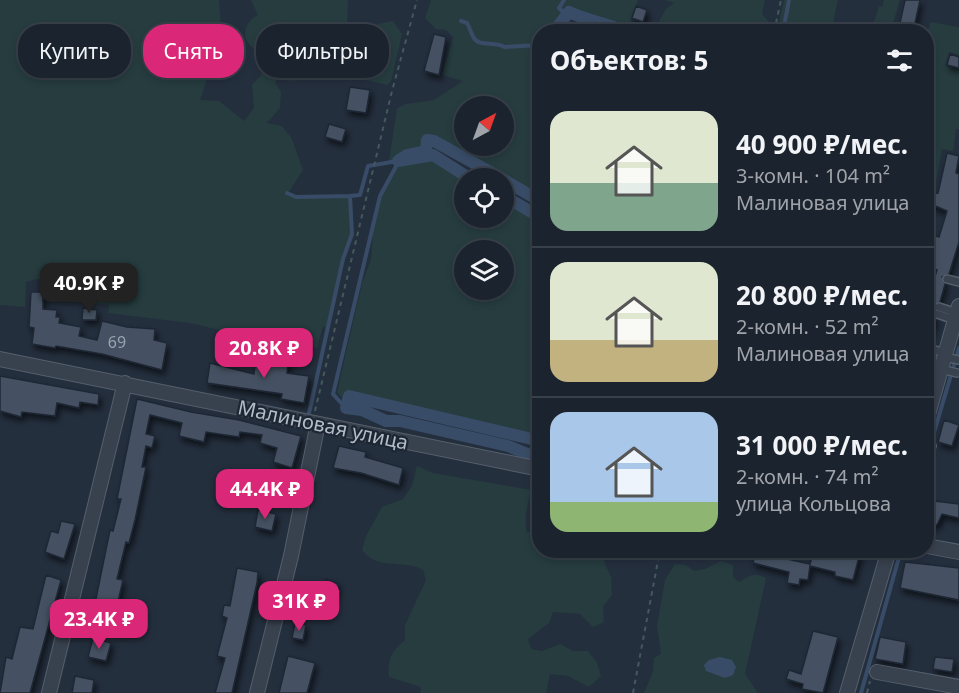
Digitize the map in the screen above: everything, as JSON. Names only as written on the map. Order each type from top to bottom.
[{"type":"street","points":[[934,385],[955,335],[957,313]]},
{"type":"street","name":"Малиновая улица","points":[[0,359],[532,467]]},
{"type":"street","points":[[49,693],[125,383]]},
{"type":"street","points":[[257,693],[291,556],[316,433],[315,424]]},
{"type":"street","points":[[934,547],[959,552]]},
{"type":"street","points":[[847,693],[887,558]]},
{"type":"street","points":[[877,672],[959,687]]},
{"type":"lane","points":[[947,279],[959,282]]},
{"type":"lane","points":[[938,310],[957,313]]},
{"type":"lane","points":[[934,352],[957,373]]},
{"type":"lane","points":[[944,360],[959,360]]},
{"type":"path","points":[[315,424],[317,404],[392,91],[417,0]]},
{"type":"path","points":[[776,24],[781,0]]},
{"type":"path","points":[[633,693],[658,558]]},
{"type":"green space","points":[[0,0],[219,0],[221,24],[143,24],[143,78],[207,78],[200,100],[219,101],[244,121],[254,108],[252,85],[258,78],[278,78],[275,82],[281,92],[280,108],[267,123],[282,126],[292,139],[303,170],[288,193],[296,197],[350,196],[352,234],[343,259],[327,329],[323,326],[317,348],[277,343],[271,362],[258,357],[260,348],[248,347],[244,358],[234,356],[237,341],[220,339],[220,330],[190,323],[108,313],[109,305],[75,302],[78,286],[37,279],[26,282],[25,307],[0,305]]},
{"type":"green space","points":[[251,0],[348,0],[347,24],[256,24],[255,49],[245,36],[249,22],[258,15]]},
{"type":"green space","points":[[431,0],[638,0],[631,20],[633,24],[605,24],[569,12],[560,24],[532,24],[532,196],[514,186],[514,168],[482,168],[460,156],[514,156],[514,96],[454,96],[454,152],[434,141],[427,140],[426,151],[389,162],[397,108],[406,104],[434,100],[463,81],[442,75],[453,37],[446,30],[436,29],[425,18]]},
{"type":"green space","points":[[665,0],[765,0],[762,14],[769,24],[658,24],[666,9],[674,3]]},
{"type":"green space","points":[[784,0],[838,0],[833,24],[779,24]]},
{"type":"green space","points":[[884,0],[900,0],[894,24],[873,24],[879,6],[882,7]]},
{"type":"green space","points":[[393,21],[402,34],[391,81],[387,85],[357,78],[389,78],[389,24],[378,24]]},
{"type":"green space","points":[[930,22],[959,27],[959,55],[949,52],[945,66],[959,70],[959,129],[956,129],[953,151],[942,149],[935,188],[934,24],[930,24]]},
{"type":"green space","points":[[286,78],[316,78],[289,81]]},
{"type":"green space","points":[[433,155],[454,168],[454,228],[514,228],[514,202],[532,212],[532,440],[512,436],[504,431],[435,418],[350,395],[341,397],[337,392],[362,283],[371,260],[374,220],[380,196],[401,161]]},
{"type":"green space","points":[[417,466],[433,473],[531,490],[526,513],[526,531],[532,533],[532,558],[603,558],[611,577],[612,595],[603,606],[604,622],[593,627],[580,614],[553,612],[549,623],[528,639],[531,649],[542,651],[560,644],[573,651],[588,651],[597,663],[601,676],[589,687],[568,676],[550,674],[546,693],[421,693],[421,687],[389,677],[391,656],[405,640],[405,625],[426,580],[423,570],[408,565],[383,563],[368,556],[362,550],[366,536],[382,507],[403,499],[412,486]]},
{"type":"green space","points":[[721,561],[733,565],[733,577],[739,582],[758,575],[766,578],[745,674],[758,693],[644,693],[653,672],[654,658],[661,654],[657,626],[665,580],[675,564],[686,565],[694,571],[705,569]]},
{"type":"water","points":[[720,657],[732,660],[736,667],[733,675],[725,678],[706,671],[704,665],[709,660]]},
{"type":"building","points":[[905,0],[920,0],[915,24],[900,24]]},
{"type":"building","points":[[636,6],[647,10],[643,22],[632,18]]},
{"type":"building","points":[[434,34],[446,37],[439,75],[424,71]]},
{"type":"building","points":[[950,54],[959,57],[959,68],[947,65]]},
{"type":"building","points":[[350,87],[370,90],[366,113],[346,110]]},
{"type":"building","points":[[329,124],[346,129],[342,142],[325,137]]},
{"type":"building","points":[[947,153],[959,156],[956,173],[959,174],[959,242],[949,274],[942,277],[945,284],[940,302],[934,306],[934,280],[937,270],[934,269],[934,235],[939,237],[947,211],[934,206],[934,194],[938,193]]},
{"type":"building","points":[[31,292],[43,292],[43,309],[57,310],[56,317],[60,317],[59,323],[81,327],[79,336],[97,340],[102,321],[127,327],[155,329],[154,340],[167,343],[162,370],[102,354],[32,344],[34,328],[29,327]]},
{"type":"building","points":[[83,308],[97,310],[96,320],[82,320]]},
{"type":"building","points":[[280,348],[290,349],[287,373],[309,376],[304,403],[281,399],[282,394],[207,383],[210,363],[254,374],[255,364],[277,366]]},
{"type":"building","points":[[0,376],[99,394],[98,405],[80,402],[79,408],[57,403],[55,416],[22,412],[21,417],[0,411]]},
{"type":"building","points":[[137,399],[191,412],[239,420],[301,436],[292,468],[273,462],[277,448],[260,443],[262,435],[240,432],[239,437],[206,432],[204,442],[179,436],[182,423],[150,415],[146,434],[155,436],[152,448],[146,446],[142,467],[146,467],[135,520],[129,543],[126,542],[117,579],[123,580],[114,619],[105,617],[103,625],[91,623],[110,530],[113,531],[121,499],[117,499]]},
{"type":"building","points":[[944,420],[959,425],[952,446],[938,442]]},
{"type":"building","points":[[339,446],[366,452],[365,457],[403,468],[399,485],[361,473],[333,468]]},
{"type":"building","points":[[934,501],[959,504],[959,518],[942,514],[937,525],[934,524]]},
{"type":"building","points":[[258,510],[276,514],[272,531],[255,527]]},
{"type":"building","points":[[61,521],[75,524],[64,559],[45,552],[51,531],[58,533]]},
{"type":"building","points":[[754,558],[782,558],[810,564],[812,558],[859,558],[853,580],[835,576],[835,572],[810,566],[808,580],[800,579],[799,585],[787,583],[789,572],[753,563]]},
{"type":"building","points":[[905,562],[959,568],[959,600],[900,588]]},
{"type":"building","points":[[237,568],[258,572],[257,583],[232,693],[215,693],[225,658],[217,656],[227,618],[222,616],[224,605],[230,606]]},
{"type":"building","points":[[46,575],[61,580],[30,693],[0,693],[6,657],[12,659],[20,627],[33,629]]},
{"type":"building","points":[[326,579],[338,584],[331,602],[319,597]]},
{"type":"building","points":[[295,623],[306,625],[303,640],[292,638]]},
{"type":"building","points":[[813,631],[838,637],[823,693],[802,689],[803,684],[786,679],[789,670],[801,674]]},
{"type":"building","points":[[880,637],[906,642],[903,664],[875,659]]},
{"type":"building","points":[[93,638],[111,643],[106,661],[88,657]]},
{"type":"building","points":[[288,656],[315,663],[307,693],[279,693]]},
{"type":"building","points":[[935,657],[954,659],[952,672],[933,669]]},
{"type":"building","points":[[75,676],[94,680],[92,693],[72,693]]},
{"type":"waterway","points":[[564,0],[559,8],[566,15]]},
{"type":"waterway","points":[[784,24],[789,0]]},
{"type":"waterway","points":[[560,24],[569,12],[605,24]]},
{"type":"waterway","points":[[461,21],[467,23],[476,41],[504,47],[532,45]]},
{"type":"waterway","points":[[454,168],[433,155],[398,161],[407,155],[426,151],[427,140],[434,141],[483,168]]},
{"type":"waterway","points":[[350,196],[360,195],[368,166],[433,155]]},
{"type":"waterway","points":[[352,405],[341,403],[333,394],[380,196],[399,161]]},
{"type":"waterway","points":[[514,186],[532,196]]},
{"type":"waterway","points":[[287,193],[296,197],[350,196],[352,234],[343,259],[309,413]]},
{"type":"waterway","points":[[514,202],[532,212]]},
{"type":"waterway","points":[[934,432],[959,348]]},
{"type":"waterway","points":[[532,439],[349,396],[346,408],[362,410],[386,421],[400,421],[508,446],[532,456]]},
{"type":"waterway","points":[[861,693],[899,558]]}]
